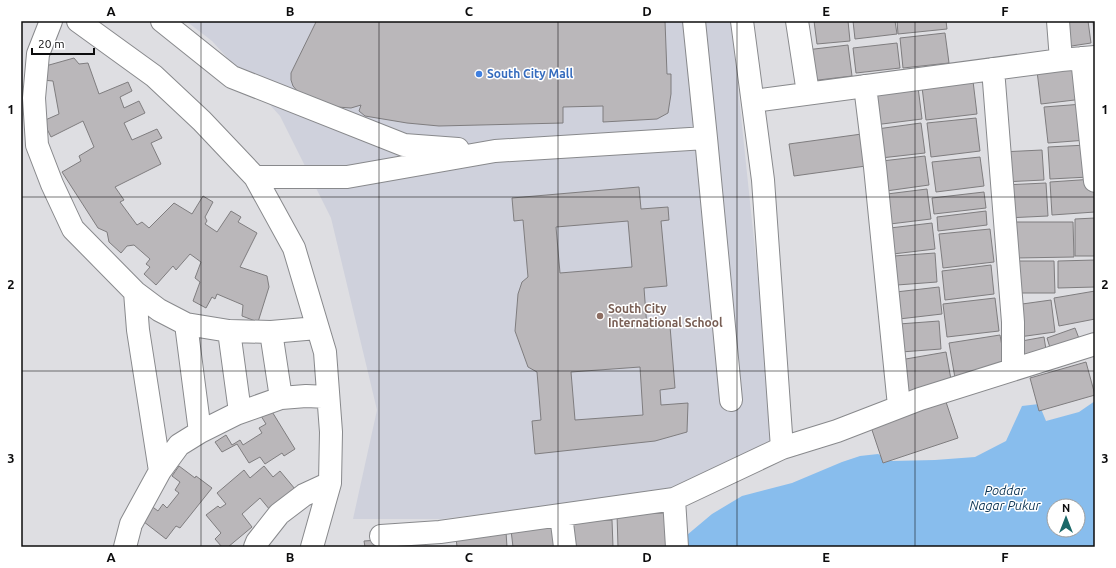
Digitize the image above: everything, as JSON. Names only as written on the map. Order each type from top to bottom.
[{"type":"street","points":[[51,21],[30,52],[28,96],[29,143],[52,184],[73,229],[135,292],[159,310],[186,324],[229,331],[271,332],[317,328]]},
{"type":"street","points":[[78,21],[154,76],[202,121],[255,177],[294,248],[324,352],[328,397],[330,483],[312,547]]},
{"type":"street","points":[[162,21],[232,78],[383,137],[404,145],[495,151]]},
{"type":"street","points":[[694,21],[730,400]]},
{"type":"street","points":[[742,21],[763,180],[782,448]]},
{"type":"street","points":[[797,21],[808,94]]},
{"type":"street","points":[[1058,21],[1079,58],[1095,181]]},
{"type":"street","points":[[753,101],[1079,58]]},
{"type":"street","points":[[993,69],[1013,322],[1013,369]]},
{"type":"street","points":[[865,86],[876,167],[899,406]]},
{"type":"street","points":[[255,177],[347,177],[495,151],[706,138]]},
{"type":"street","points":[[135,292],[138,330],[160,471]]},
{"type":"street","points":[[186,324],[200,432]]},
{"type":"street","points":[[229,331],[240,412]]},
{"type":"street","points":[[271,332],[280,398]]},
{"type":"street","points":[[381,536],[454,539],[561,515],[674,499],[782,448],[838,431],[899,406],[1095,344]]},
{"type":"street","points":[[125,547],[131,524],[160,471],[179,445],[200,432],[240,412],[280,398],[306,396],[328,397]]},
{"type":"street","points":[[255,547],[257,542],[279,514],[304,495],[330,483]]},
{"type":"street","points":[[674,499],[677,547]]},
{"type":"street","points":[[561,515],[565,547]]},
{"type":"shaded area","name":"South City Mall","points":[[186,21],[731,21],[775,440],[667,491],[442,519],[353,519],[377,410],[331,218],[280,116],[212,41]]},
{"type":"water","name":"Poddar Nagar Pukur","points":[[1095,401],[1095,547],[688,547],[687,535],[712,514],[742,496],[792,483],[860,456],[878,454],[892,461],[975,457],[1006,441],[1022,406],[1039,404],[1046,421],[1079,412]]},
{"type":"building","name":"South City Mall","points":[[314,21],[665,21],[667,74],[671,74],[671,94],[668,113],[657,119],[603,122],[603,106],[563,107],[563,123],[439,126],[407,123],[365,116],[359,111],[361,105],[351,108],[337,107],[299,93],[293,86],[291,73],[316,22]]},
{"type":"building","points":[[814,21],[848,21],[850,41],[817,44]]},
{"type":"building","points":[[853,21],[895,21],[897,34],[855,39]]},
{"type":"building","points":[[897,21],[946,21],[947,29],[898,34]]},
{"type":"building","points":[[1062,21],[1088,21],[1091,43],[1065,47]]},
{"type":"building","points":[[1093,21],[1095,21],[1095,46]]},
{"type":"building","points":[[945,33],[949,63],[903,68],[900,38]]},
{"type":"building","points":[[897,43],[900,68],[856,73],[853,48]]},
{"type":"building","points":[[848,45],[852,76],[810,81],[806,50]]},
{"type":"building","points":[[74,58],[79,64],[88,63],[99,94],[128,82],[132,91],[120,97],[124,108],[139,101],[145,113],[124,123],[132,140],[157,129],[162,138],[151,143],[161,164],[115,187],[124,200],[120,202],[137,225],[142,222],[149,228],[174,203],[192,214],[203,196],[213,202],[205,217],[207,221],[205,224],[217,232],[231,211],[241,217],[238,222],[257,233],[240,267],[267,276],[269,287],[258,322],[242,316],[243,305],[217,294],[215,299],[212,297],[206,308],[193,301],[200,282],[195,278],[201,262],[190,254],[176,270],[173,266],[156,285],[144,274],[150,267],[146,264],[150,259],[134,245],[127,246],[121,253],[109,242],[107,232],[98,228],[62,172],[81,161],[79,156],[94,147],[83,121],[51,137],[43,121],[59,114],[53,81],[42,80],[42,67]]},
{"type":"building","points":[[1080,66],[1083,99],[1041,104],[1037,71]]},
{"type":"building","points":[[973,81],[977,114],[926,120],[922,87]]},
{"type":"building","points":[[918,87],[922,119],[874,125],[870,93]]},
{"type":"building","points":[[1083,104],[1087,140],[1048,143],[1044,107]]},
{"type":"building","points":[[976,118],[980,151],[931,157],[927,123]]},
{"type":"building","points":[[921,123],[925,153],[881,158],[877,129]]},
{"type":"building","points":[[869,133],[873,165],[794,176],[789,144]]},
{"type":"building","points":[[1087,145],[1089,177],[1050,179],[1048,147]]},
{"type":"building","points":[[1042,150],[1044,180],[1003,182],[1001,152]]},
{"type":"building","points":[[925,156],[929,185],[886,191],[882,161]]},
{"type":"building","points":[[980,157],[984,186],[936,192],[932,162]]},
{"type":"building","points":[[1094,179],[1095,212],[1052,215],[1050,182]]},
{"type":"building","points":[[1046,183],[1048,216],[1006,218],[1004,185]]},
{"type":"building","points":[[639,187],[641,209],[668,207],[669,220],[661,221],[667,286],[644,288],[647,328],[670,326],[675,388],[660,390],[661,405],[688,403],[687,432],[655,441],[535,454],[532,421],[541,420],[537,372],[528,367],[515,331],[518,294],[522,282],[528,277],[523,220],[514,221],[512,198]],"holes":[[[628,221],[632,267],[560,273],[556,227]],[[640,367],[643,415],[575,420],[571,372]]]},
{"type":"building","points":[[927,189],[931,219],[890,224],[887,194]]},
{"type":"building","points":[[984,192],[986,208],[934,214],[932,198]]},
{"type":"building","points":[[986,211],[987,225],[938,231],[937,217]]},
{"type":"building","points":[[1095,218],[1095,256],[1075,256],[1075,219]]},
{"type":"building","points":[[1016,222],[1073,222],[1074,257],[1016,258]]},
{"type":"building","points":[[932,223],[935,249],[893,254],[890,228]]},
{"type":"building","points":[[990,229],[994,262],[943,268],[939,234]]},
{"type":"building","points":[[935,253],[937,282],[897,285],[894,256]]},
{"type":"building","points":[[1095,260],[1095,287],[1058,288],[1058,261]]},
{"type":"building","points":[[1011,261],[1054,261],[1055,293],[1012,293]]},
{"type":"building","points":[[991,265],[994,294],[945,300],[942,271]]},
{"type":"building","points":[[939,287],[942,314],[899,319],[896,292]]},
{"type":"building","points":[[1095,291],[1095,319],[1059,326],[1054,298]]},
{"type":"building","points":[[995,298],[999,331],[947,337],[943,304]]},
{"type":"building","points":[[1051,300],[1055,332],[1019,337],[1015,305]]},
{"type":"building","points":[[939,321],[941,349],[901,352],[899,324]]},
{"type":"building","points":[[1075,328],[1080,341],[1051,351],[1047,338]]},
{"type":"building","points":[[1000,335],[1006,369],[955,378],[949,343]]},
{"type":"building","points":[[1044,337],[1047,356],[1019,361],[1016,342]]},
{"type":"building","points":[[946,352],[952,385],[906,394],[900,360]]},
{"type":"building","points":[[1086,362],[1095,395],[1039,411],[1030,378]]},
{"type":"building","points":[[946,402],[958,438],[883,463],[871,427]]},
{"type":"building","points":[[271,410],[295,449],[284,456],[282,453],[265,464],[260,457],[249,463],[237,444],[222,452],[215,442],[226,435],[232,445],[240,440],[243,445],[262,433],[259,428],[266,424],[261,416]]},
{"type":"building","points":[[179,466],[212,488],[180,528],[176,526],[166,539],[139,518],[150,505],[158,511],[163,504],[167,508],[179,493],[175,490],[180,482],[172,476]]},
{"type":"building","points":[[264,466],[273,477],[280,471],[295,489],[270,510],[260,498],[242,514],[252,527],[228,547],[222,547],[215,539],[221,533],[206,515],[218,506],[220,508],[226,504],[217,493],[244,470],[250,478]]},
{"type":"building","points":[[665,513],[666,547],[618,547],[617,514]]},
{"type":"building","points":[[612,520],[613,547],[569,547],[568,522]]},
{"type":"building","points":[[562,526],[563,547],[513,547],[511,530]]},
{"type":"building","points":[[506,532],[507,547],[457,547],[456,537]]},
{"type":"building","points":[[392,539],[393,547],[365,547],[364,541]]},
{"type":"place","name":"South City Mall","points":[[479,74]]},
{"type":"place","name":"South City International School","points":[[600,316]]}]
